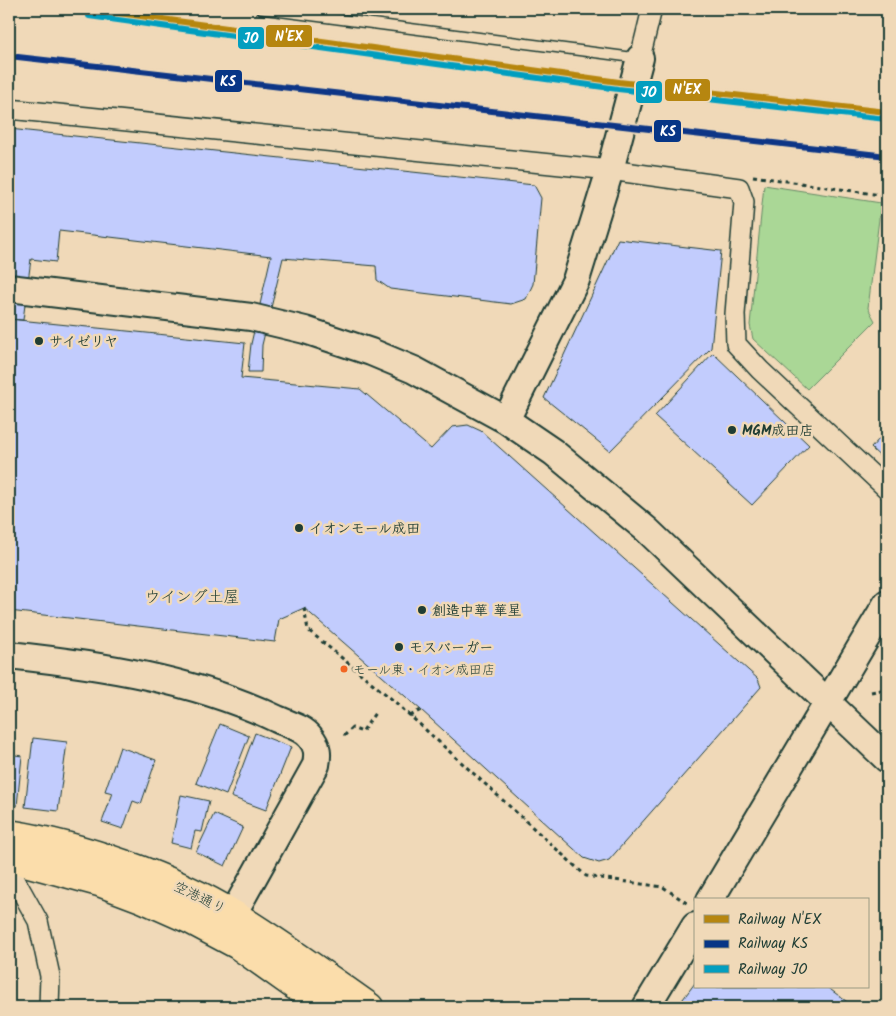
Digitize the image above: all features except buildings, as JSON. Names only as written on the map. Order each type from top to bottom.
[{"type":"highway","name":"空港通り","points":[[9,834],[68,848],[122,865],[162,879],[207,900],[233,914],[290,951],[369,1007]]},
{"type":"highway","name":"空港通り","points":[[9,859],[99,882],[189,919],[238,945],[325,1007]]},
{"type":"street","points":[[506,420],[576,280],[610,170],[652,9]]},
{"type":"street","points":[[9,109],[610,170],[739,188],[744,202],[735,314],[736,344],[760,370],[887,489]]},
{"type":"street","points":[[9,288],[251,317],[305,330],[371,352],[414,370],[506,420],[553,452],[647,530],[887,759]]},
{"type":"street","points":[[711,898],[887,603]]},
{"type":"street","points":[[9,655],[93,666],[169,681],[265,713],[309,736],[316,745],[318,754],[316,765],[233,914]]},
{"type":"street","points":[[9,869],[38,921],[50,976],[49,1007]]},
{"type":"street","points":[[646,1007],[694,928]]},
{"type":"lane","points":[[261,9],[640,58]]},
{"type":"path","points":[[748,175],[887,196]]},
{"type":"path","points":[[304,608],[308,630],[410,716],[586,876],[663,887],[694,908]]},
{"type":"path","points":[[871,692],[887,689]]},
{"type":"path","points":[[410,716],[421,710]]},
{"type":"path","points":[[344,736],[352,728],[362,732],[375,713]]},
{"type":"green space","points":[[764,185],[881,203],[868,308],[875,321],[807,389],[753,339],[750,325]]},
{"type":"rail line","name":"N'EX","points":[[90,9],[619,82],[887,112]]},
{"type":"rail line","name":"JO","points":[[89,16],[618,89],[886,119]]},
{"type":"rail line","name":"KS","points":[[9,56],[887,156]]},
{"type":"place","name":"サイゼリヤ","points":[[39,341]]},
{"type":"place","name":"MGM成田店","points":[[732,430]]},
{"type":"place","name":"イオンモール成田","points":[[299,528]]},
{"type":"place","name":"創造中華 華星","points":[[422,610]]},
{"type":"place","name":"モスバーガー","points":[[399,647]]},
{"type":"place","name":"モール東・イオン成田店","points":[[344,669]]},
{"type":"district","name":"ウイング土屋","points":[[192,596]]}]
